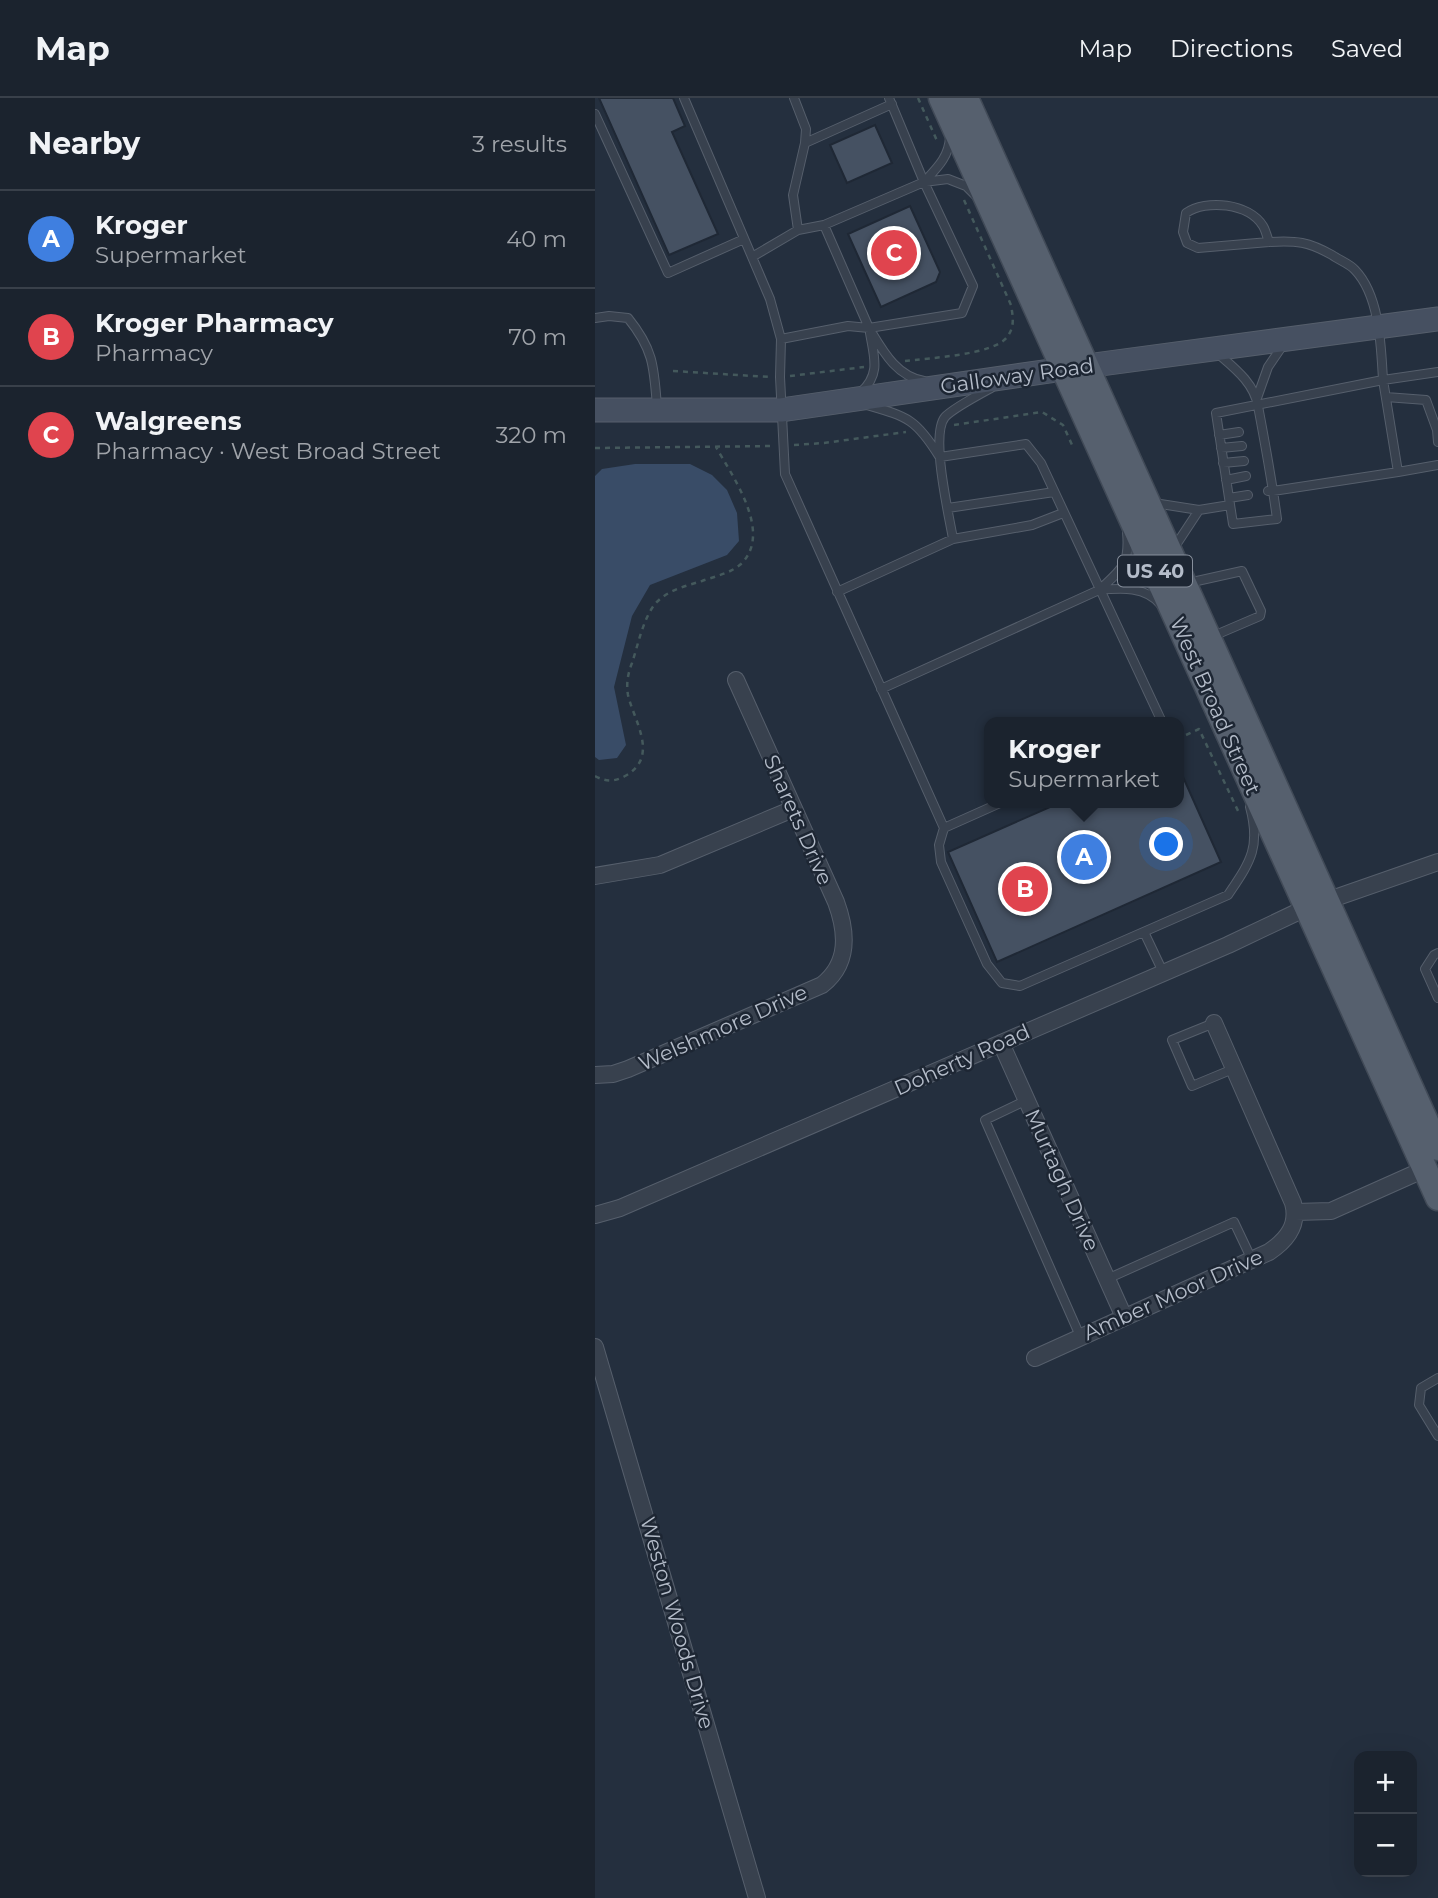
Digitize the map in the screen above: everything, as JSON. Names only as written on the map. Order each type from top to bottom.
[{"type":"main road","name":"West Broad Street","points":[[951,101],[993,212],[1148,502],[1208,638],[1317,904],[1433,1148]]},
{"type":"main road","name":"West Broad Street","points":[[951,101],[1075,367],[1097,440],[1232,743],[1317,904],[1433,1148],[1438,1198]]},
{"type":"street","name":"Galloway Road","points":[[595,410],[781,410],[1075,367],[1438,319]]},
{"type":"street","name":"Sharets Drive","points":[[736,680],[841,918],[845,944],[840,962]]},
{"type":"street","points":[[595,876],[660,865],[793,809]]},
{"type":"street","name":"Doherty Road","points":[[595,1214],[633,1203],[1317,904],[1438,862]]},
{"type":"street","name":"Welshmore Drive","points":[[595,1075],[613,1074],[628,1069],[822,985],[840,962]]},
{"type":"street","points":[[1213,1023],[1295,1212],[1331,1211],[1433,1148]]},
{"type":"street","name":"Murtagh Drive","points":[[1001,1043],[1124,1317]]},
{"type":"street","name":"Amber Moor Drive","points":[[1035,1358],[1252,1260],[1284,1242],[1293,1225],[1295,1212]]},
{"type":"street","name":"Weston Woods Drive","points":[[595,1348],[757,1898]]},
{"type":"lane","points":[[684,98],[770,299],[781,339],[780,377],[785,474],[944,828],[939,845],[941,862],[987,964],[1002,983],[1020,986],[1228,895],[1248,865],[1255,847],[1251,812],[1232,743]]},
{"type":"lane","points":[[794,98],[806,129],[806,143],[793,195],[798,230]]},
{"type":"lane","points":[[781,339],[848,326],[869,328],[962,313],[974,286],[924,182],[891,101],[806,143]]},
{"type":"lane","points":[[924,182],[941,164],[949,147],[951,101]]},
{"type":"lane","points":[[595,114],[668,273],[744,239]]},
{"type":"lane","points":[[752,257],[798,230],[824,225],[924,182],[948,179],[965,186],[993,212]]},
{"type":"lane","points":[[1269,242],[1257,219],[1240,209],[1212,205],[1195,207],[1186,213],[1183,232],[1187,243],[1198,248],[1269,242],[1311,243],[1355,269],[1367,288],[1379,327],[1386,397],[1398,472]]},
{"type":"lane","points":[[824,225],[869,328],[892,363],[911,379],[951,386]]},
{"type":"lane","points":[[595,318],[628,318],[643,335],[654,363],[657,410]]},
{"type":"lane","points":[[851,400],[871,383],[876,365],[869,328]]},
{"type":"lane","points":[[1257,402],[1268,367],[1286,340]]},
{"type":"lane","points":[[1214,350],[1240,372],[1257,402],[1277,519],[1233,524],[1216,413],[1257,402],[1438,372]]},
{"type":"lane","points":[[953,539],[940,457],[939,433],[944,418],[1007,377]]},
{"type":"lane","points":[[1386,397],[1426,400],[1437,430],[1438,442]]},
{"type":"lane","points":[[851,400],[900,415],[923,430],[940,457]]},
{"type":"lane","points":[[1219,435],[1239,432]]},
{"type":"lane","points":[[881,689],[1099,590],[1126,565],[1129,552],[1127,529],[1097,465],[1097,440]]},
{"type":"lane","points":[[940,457],[1026,444],[1041,463],[1160,717]]},
{"type":"lane","points":[[1221,448],[1242,446]]},
{"type":"lane","points":[[1223,463],[1244,461]]},
{"type":"lane","points":[[1271,491],[1438,465]]},
{"type":"lane","points":[[1226,480],[1245,476]]},
{"type":"lane","points":[[948,508],[1054,492]]},
{"type":"lane","points":[[1148,502],[1199,510],[1248,495]]},
{"type":"lane","points":[[1171,554],[1199,510]]},
{"type":"lane","points":[[837,592],[953,539],[1032,525],[1063,513]]},
{"type":"lane","points":[[1184,584],[1240,571],[1245,573],[1262,614],[1208,638]]},
{"type":"lane","points":[[1099,590],[1134,589],[1158,600],[1179,625]]},
{"type":"lane","points":[[944,828],[989,808]]},
{"type":"lane","points":[[1144,932],[1163,972]]},
{"type":"lane","points":[[1438,953],[1425,969],[1438,998]]},
{"type":"lane","points":[[1213,1023],[1172,1040],[1192,1086],[1233,1069]]},
{"type":"lane","points":[[1027,1100],[985,1120],[1080,1336]]},
{"type":"lane","points":[[1107,1279],[1234,1222],[1252,1260]]},
{"type":"lane","points":[[1438,1378],[1421,1388],[1419,1405],[1438,1436]]},
{"type":"path","points":[[918,98],[944,158]]},
{"type":"path","points":[[892,363],[992,348],[1007,339],[1014,324],[1011,305],[955,182]]},
{"type":"path","points":[[673,371],[780,377],[876,365]]},
{"type":"path","points":[[942,427],[1042,412],[1063,425],[1073,447]]},
{"type":"path","points":[[595,448],[783,446],[923,430]]},
{"type":"path","points":[[595,776],[611,781],[620,779],[637,766],[643,754],[643,738],[629,697],[628,673],[654,605],[675,590],[728,572],[741,564],[750,552],[753,540],[748,506],[716,447]]},
{"type":"path","points":[[1186,735],[1199,729],[1255,847]]},
{"type":"water","points":[[635,464],[690,464],[712,475],[727,490],[737,513],[739,541],[727,555],[650,585],[632,616],[614,687],[626,745],[617,758],[599,760],[595,757],[595,476],[602,469]]},
{"type":"building","points":[[599,98],[673,98],[685,126],[672,132],[718,234],[669,255]]},
{"type":"building","points":[[875,125],[892,163],[847,183],[830,145]]},
{"type":"building","points":[[910,206],[940,272],[936,282],[881,307],[848,234]]},
{"type":"building","points":[[1184,779],[1221,862],[997,962],[948,852],[1048,808],[1184,808]]},
{"type":"place","name":"Walgreens","points":[[894,253]]},
{"type":"place","name":"Kroger","points":[[1084,857]]},
{"type":"place","name":"Kroger Pharmacy","points":[[1025,889]]}]
